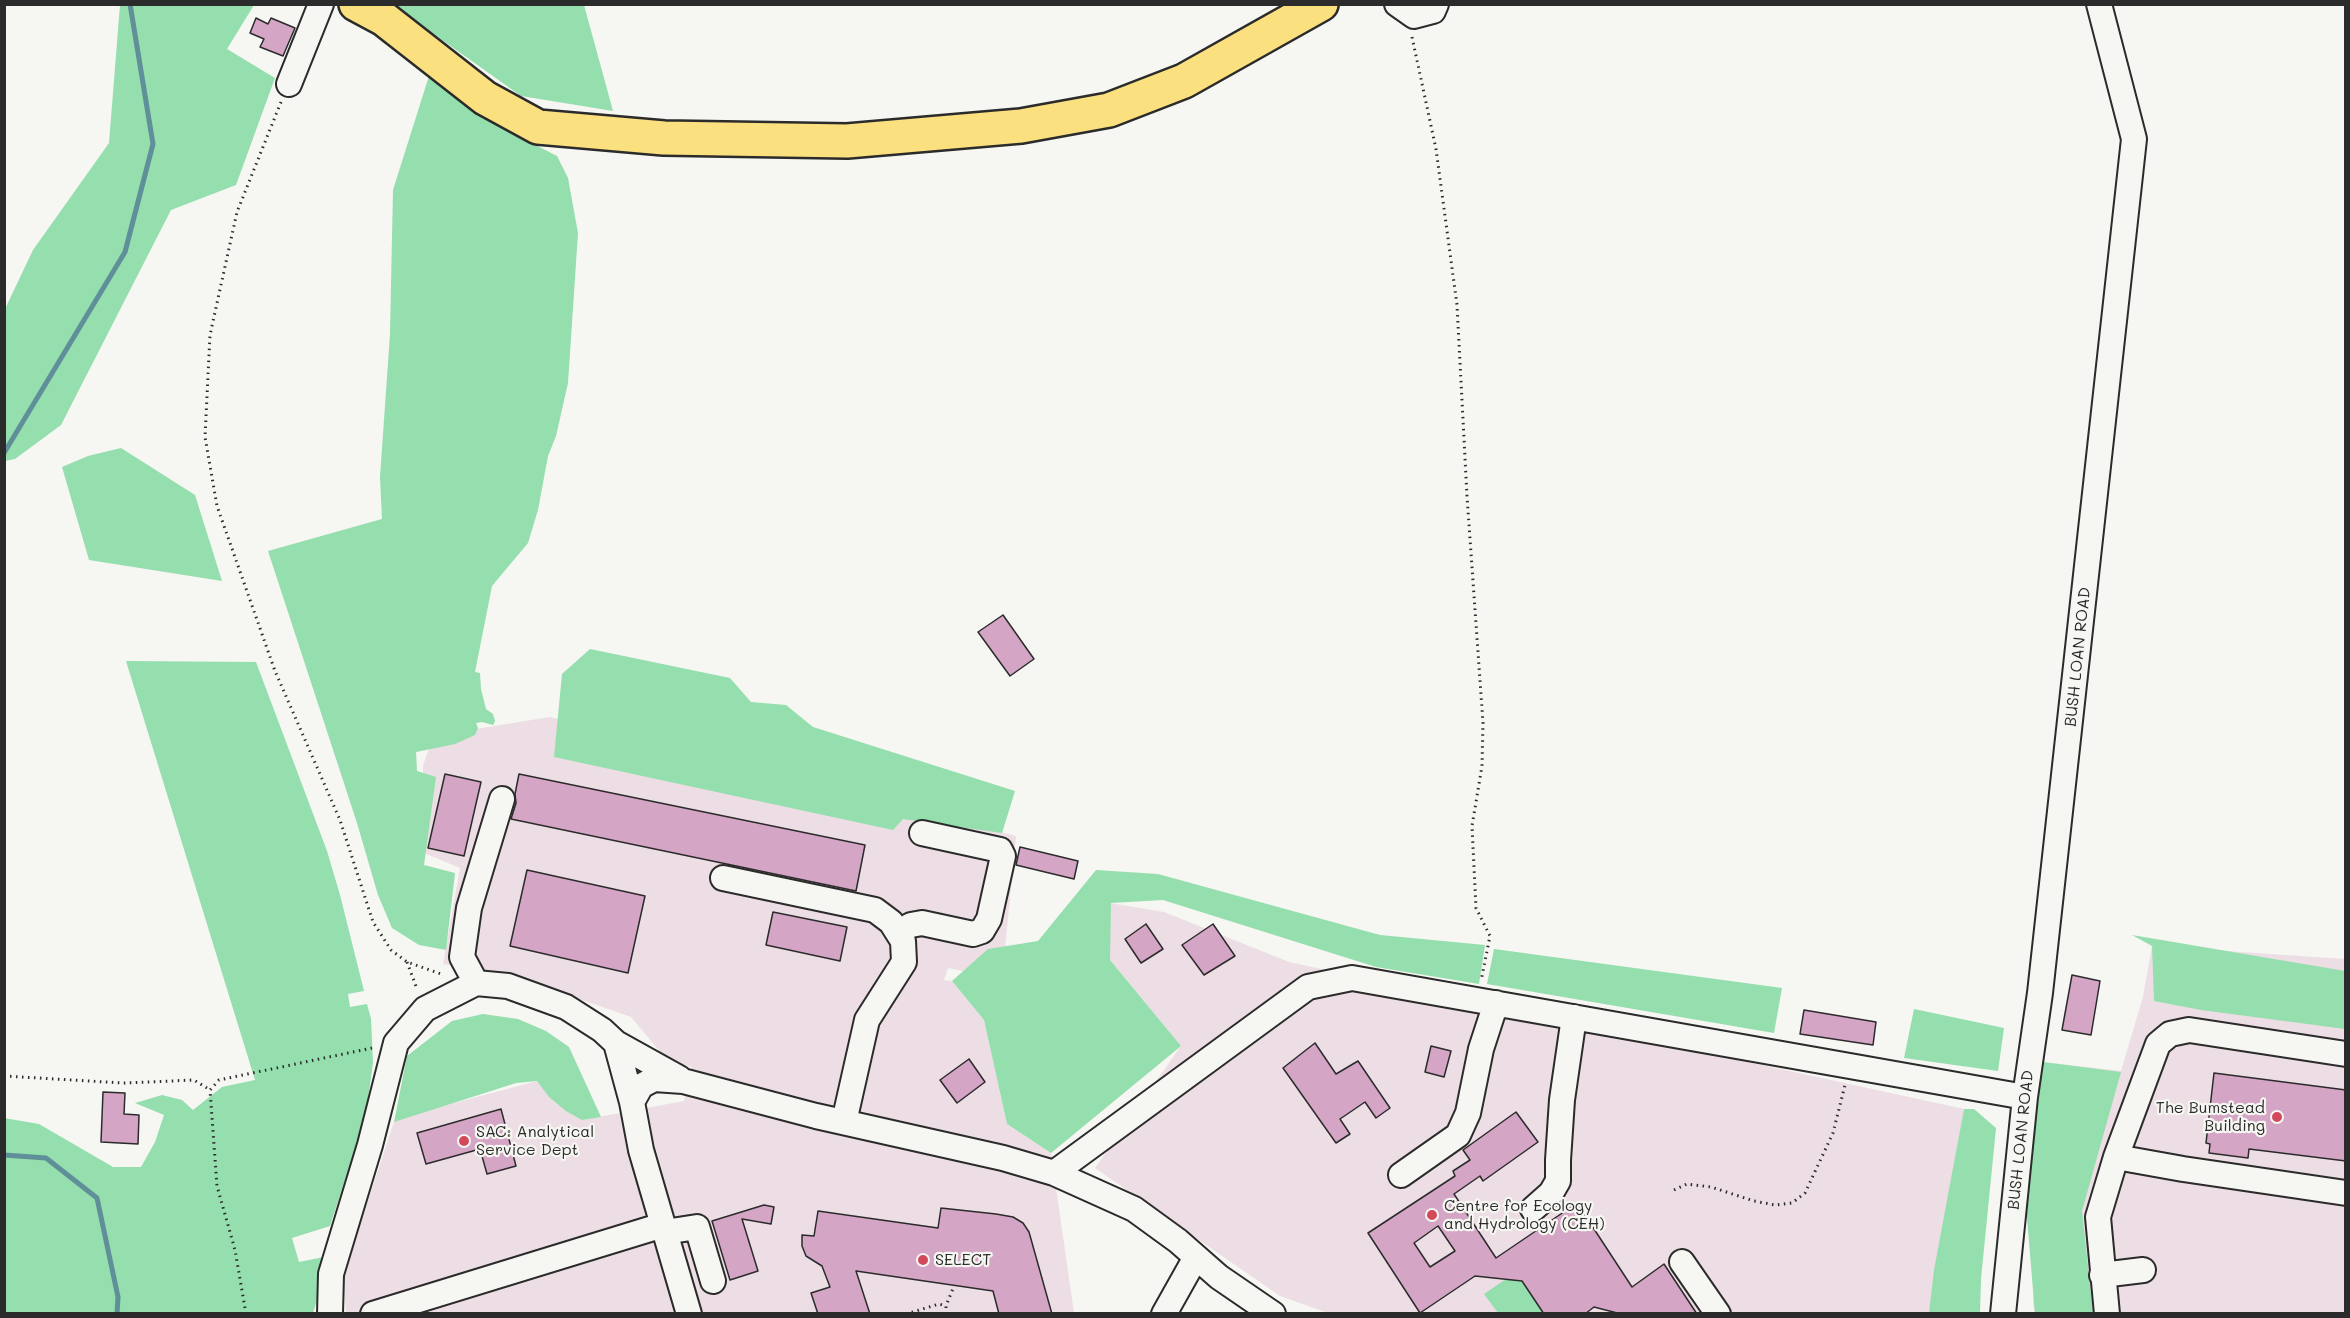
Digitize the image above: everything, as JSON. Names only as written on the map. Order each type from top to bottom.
[{"type":"highway","points":[[356,4],[393,25],[485,98],[538,127],[664,138],[847,141],[1021,126],[1109,110],[1184,81],[1321,4]]},
{"type":"street","points":[[289,84],[321,4]]},
{"type":"street","points":[[1402,8],[1414,16],[1433,11],[1436,4]]},
{"type":"street","name":"BUSH LOAN ROAD","points":[[2003,1314],[2025,1097],[2040,993],[2134,139],[2099,4]]},
{"type":"street","points":[[476,983],[462,957],[469,908],[502,799]]},
{"type":"street","points":[[898,932],[911,925],[922,923],[973,934],[982,931],[990,919],[1003,856],[1000,850],[922,833]]},
{"type":"street","points":[[723,878],[875,910],[891,922],[903,941],[904,962],[867,1020],[844,1122]]},
{"type":"street","points":[[1054,1173],[1308,987],[1352,978],[2025,1097]]},
{"type":"street","points":[[330,1314],[331,1274],[370,1145],[396,1043],[425,1010],[476,983],[508,986],[566,1007],[602,1030],[616,1044],[683,1081]]},
{"type":"street","points":[[1401,1175],[1458,1135],[1468,1113],[1481,1049],[1487,1002]]},
{"type":"street","points":[[1533,1209],[1551,1193],[1558,1181],[1562,1100],[1574,1017]]},
{"type":"street","points":[[2107,1314],[2098,1216],[2116,1156],[2158,1044],[2170,1034],[2189,1030],[2346,1054]]},
{"type":"street","points":[[616,1044],[632,1102],[641,1150],[689,1314]]},
{"type":"street","points":[[632,1102],[641,1086],[654,1079],[683,1081],[844,1122],[1003,1158],[1054,1173],[1134,1209],[1178,1241],[1219,1277],[1273,1314]]},
{"type":"street","points":[[2116,1156],[2183,1169],[2346,1193]]},
{"type":"street","points":[[374,1314],[664,1229],[698,1227],[713,1281]]},
{"type":"street","points":[[1164,1314],[1196,1257]]},
{"type":"street","points":[[1682,1262],[1718,1314]]},
{"type":"street","points":[[2102,1275],[2144,1270]]},
{"type":"path","points":[[1402,8],[1436,149],[1457,305],[1467,496],[1484,723],[1482,766],[1472,826],[1476,908],[1490,936],[1487,1002]]},
{"type":"path","points":[[289,84],[237,212],[210,335],[205,436],[217,506],[275,671],[340,820],[373,922],[391,950],[407,962],[476,983]]},
{"type":"path","points":[[407,962],[425,1010]]},
{"type":"path","points":[[246,1314],[235,1250],[217,1186],[210,1090],[219,1080],[396,1043]]},
{"type":"path","points":[[1674,1190],[1687,1184],[1712,1187],[1754,1201],[1775,1205],[1792,1203],[1805,1193],[1833,1133],[1850,1066]]},
{"type":"path","points":[[4,1076],[123,1083],[194,1080],[210,1090]]},
{"type":"path","points":[[946,1314],[946,1306],[954,1286]]},
{"type":"path","points":[[906,1314],[939,1304],[946,1306]]},
{"type":"shaded area","points":[[550,717],[1016,836],[1002,979],[948,968],[944,980],[952,981],[984,1020],[1007,1124],[1051,1153],[1074,1313],[346,1313],[343,1276],[394,1122],[413,1114],[537,1081],[582,1120],[684,1101],[692,1067],[667,1060],[631,1017],[508,974],[443,964],[460,868],[424,853],[423,766],[433,736]]},
{"type":"shaded area","points":[[1110,903],[1164,912],[1289,962],[1964,1109],[1929,1313],[1328,1313],[1280,1296],[1095,1168],[1181,1046],[1110,960]]},
{"type":"shaded area","points":[[2152,946],[2345,959],[2345,1313],[2035,1314],[2033,1304],[2043,1062],[2121,1071],[2143,997]]},
{"type":"green space","points":[[120,5],[254,5],[227,49],[275,78],[236,185],[171,210],[61,425],[15,459],[5,461],[5,309],[33,250],[109,143]]},
{"type":"green space","points":[[393,5],[584,5],[613,111],[521,96]]},
{"type":"green space","points":[[429,76],[481,117],[557,156],[568,178],[578,233],[568,383],[556,436],[548,456],[538,510],[528,543],[492,586],[475,672],[480,673],[486,709],[493,714],[495,721],[493,725],[476,723],[478,728],[475,735],[455,744],[416,752],[417,771],[436,777],[424,865],[455,873],[446,950],[419,945],[392,928],[378,895],[357,823],[268,551],[382,519],[380,477],[390,334],[393,190]]},
{"type":"green space","points":[[121,448],[195,495],[222,581],[89,560],[62,467],[88,456]]},
{"type":"green space","points":[[590,649],[730,678],[751,702],[786,705],[813,727],[1015,791],[1002,833],[903,819],[893,830],[554,757],[562,674]]},
{"type":"green space","points":[[126,661],[256,662],[327,851],[340,895],[364,991],[348,994],[350,1007],[367,1004],[371,1019],[373,1063],[367,1106],[330,1226],[292,1238],[299,1262],[324,1257],[319,1294],[313,1313],[5,1313],[4,1118],[39,1124],[113,1167],[141,1167],[155,1142],[164,1115],[135,1103],[162,1095],[182,1100],[193,1110],[222,1087],[255,1080]]},
{"type":"green space","points":[[1096,870],[1158,874],[1380,935],[1485,945],[1479,984],[1376,967],[1163,900],[1111,903],[1110,960],[1181,1046],[1051,1153],[1007,1124],[984,1020],[952,981],[988,949],[1038,941]]},
{"type":"green space","points":[[2132,935],[2345,971],[2345,1029],[2201,1010],[2154,1001],[2152,946]]},
{"type":"green space","points":[[1494,949],[1782,988],[1774,1033],[1487,984]]},
{"type":"green space","points":[[1914,1009],[2004,1028],[1998,1071],[1904,1058]]},
{"type":"green space","points":[[483,1014],[518,1019],[546,1031],[569,1047],[601,1117],[582,1120],[566,1111],[549,1097],[537,1081],[516,1083],[394,1122],[407,1056],[452,1021]]},
{"type":"green space","points":[[2043,1062],[2121,1072],[2082,1211],[2093,1313],[2035,1314],[2026,1206]]},
{"type":"green space","points":[[1964,1109],[1974,1109],[1996,1128],[1981,1279],[1980,1313],[1929,1313],[1934,1270]]},
{"type":"green space","points":[[1506,1279],[1522,1281],[1544,1313],[1498,1313],[1484,1294]]},
{"type":"building","points":[[256,18],[268,24],[271,18],[295,28],[283,56],[260,47],[264,39],[250,33]]},
{"type":"building","points":[[1003,615],[1034,659],[1010,676],[978,632]]},
{"type":"building","points":[[445,774],[481,782],[464,856],[428,848]]},
{"type":"building","points":[[519,774],[865,845],[856,891],[511,819],[516,803],[515,794]]},
{"type":"building","points":[[1020,847],[1078,861],[1074,879],[1016,865]]},
{"type":"building","points":[[527,870],[645,896],[628,973],[510,946]]},
{"type":"building","points":[[773,912],[847,927],[840,961],[766,945]]},
{"type":"building","points":[[1146,924],[1163,949],[1141,963],[1125,939]]},
{"type":"building","points":[[1213,924],[1235,956],[1204,975],[1182,945]]},
{"type":"building","points":[[2072,975],[2100,981],[2091,1035],[2062,1030]]},
{"type":"building","points":[[1804,1010],[1876,1022],[1873,1045],[1800,1034]]},
{"type":"building","points":[[1315,1043],[1336,1074],[1358,1061],[1390,1108],[1376,1118],[1365,1102],[1340,1119],[1350,1134],[1336,1143],[1283,1068]]},
{"type":"building","points":[[1431,1046],[1451,1051],[1444,1077],[1425,1072]]},
{"type":"building","points":[[969,1059],[985,1082],[957,1103],[940,1080]]},
{"type":"building","name":"The Bumstead Building","points":[[2214,1073],[2346,1090],[2346,1161],[2249,1149],[2248,1158],[2209,1153],[2210,1144],[2206,1143]]},
{"type":"building","points":[[103,1092],[125,1093],[124,1114],[139,1115],[138,1144],[101,1142]]},
{"type":"building","name":"SAC: Analytical Service Dept","points":[[501,1109],[516,1166],[487,1174],[480,1149],[426,1164],[417,1133]]},
{"type":"building","name":"Centre for Ecology and Hydrology (CEH)","points":[[1516,1112],[1538,1142],[1483,1181],[1480,1176],[1454,1194],[1496,1258],[1577,1203],[1632,1287],[1664,1264],[1697,1314],[1621,1314],[1594,1307],[1585,1314],[1544,1314],[1522,1281],[1475,1276],[1420,1313],[1368,1233],[1455,1176],[1453,1171],[1470,1160],[1463,1150]],"holes":[[[1438,1226],[1455,1251],[1430,1267],[1414,1243]]]},
{"type":"building","points":[[764,1205],[774,1207],[771,1224],[742,1219],[758,1271],[730,1280],[712,1221]]},
{"type":"building","name":"SELECT","points":[[941,1208],[1013,1217],[1023,1223],[1029,1232],[1052,1314],[999,1314],[993,1291],[856,1271],[870,1314],[818,1314],[811,1293],[830,1287],[822,1266],[806,1256],[802,1246],[802,1235],[814,1236],[818,1211],[938,1228]]},
{"type":"waterway","points":[[4,453],[125,252],[153,144],[130,4]]},
{"type":"waterway","points":[[4,1155],[46,1158],[97,1198],[118,1297],[117,1314]]},
{"type":"place","name":"The Bumstead Building","points":[[2277,1117]]},
{"type":"place","name":"SAC: Analytical Service Dept","points":[[464,1141]]},
{"type":"place","name":"Centre for Ecology and Hydrology (CEH)","points":[[1432,1215]]},
{"type":"place","name":"SELECT","points":[[923,1260]]}]
